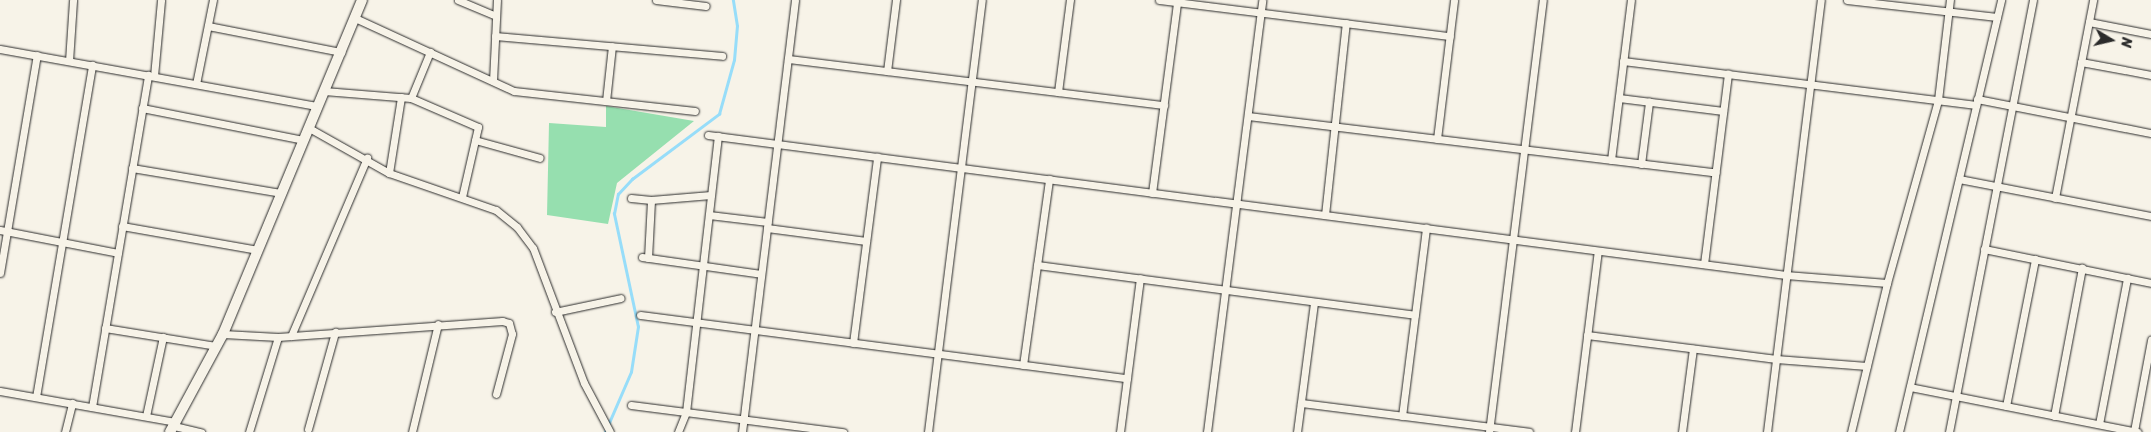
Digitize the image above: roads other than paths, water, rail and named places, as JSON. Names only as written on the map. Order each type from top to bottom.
[{"type":"street","points":[[69,61],[73,0]]},
{"type":"street","points":[[92,407],[142,108],[151,75],[161,0]]},
{"type":"street","points":[[196,84],[213,0]]},
{"type":"street","points":[[173,426],[222,334],[362,0]]},
{"type":"street","points":[[458,0],[496,16]]},
{"type":"street","points":[[493,81],[497,0]]},
{"type":"street","points":[[656,0],[706,6]]},
{"type":"street","points":[[742,432],[795,0]]},
{"type":"street","points":[[887,71],[896,0]]},
{"type":"street","points":[[928,432],[982,0]]},
{"type":"street","points":[[1058,92],[1070,0]]},
{"type":"street","points":[[1159,0],[1450,36]]},
{"type":"street","points":[[1207,432],[1262,0]]},
{"type":"street","points":[[1436,139],[1454,0]]},
{"type":"street","points":[[1489,429],[1543,0]]},
{"type":"street","points":[[1611,160],[1631,0]]},
{"type":"street","points":[[1767,432],[1821,0]]},
{"type":"street","points":[[1847,0],[1997,17]]},
{"type":"street","points":[[1851,432],[1887,283],[1938,100],[1950,0]]},
{"type":"street","points":[[1899,432],[2001,0]]},
{"type":"street","points":[[1948,432],[2033,0]]},
{"type":"street","points":[[2055,198],[2093,0]]},
{"type":"street","points":[[1152,193],[1177,2]]},
{"type":"street","points":[[355,18],[514,91],[695,111]]},
{"type":"street","points":[[2089,22],[2151,34]]},
{"type":"street","points":[[1325,215],[1346,24]]},
{"type":"street","points":[[208,26],[341,52]]},
{"type":"street","points":[[495,36],[722,56]]},
{"type":"street","points":[[606,101],[612,46]]},
{"type":"street","points":[[0,49],[318,106]]},
{"type":"street","points":[[411,98],[430,52]]},
{"type":"street","points":[[0,273],[4,230],[37,55]]},
{"type":"street","points":[[788,59],[1164,105]]},
{"type":"street","points":[[1623,61],[1938,100],[2012,106],[2151,133]]},
{"type":"street","points":[[2081,62],[2151,75]]},
{"type":"street","points":[[36,397],[92,65]]},
{"type":"street","points":[[1704,264],[1728,74]]},
{"type":"street","points":[[324,91],[411,98],[478,127],[462,197]]},
{"type":"street","points":[[390,173],[401,97]]},
{"type":"street","points":[[1619,98],[1723,111]]},
{"type":"street","points":[[1641,164],[1650,102]]},
{"type":"street","points":[[142,108],[304,140]]},
{"type":"street","points":[[1248,116],[1716,173]]},
{"type":"street","points":[[309,128],[367,158],[390,173],[496,210],[517,227],[533,248],[555,312],[584,384],[610,432]]},
{"type":"street","points":[[708,135],[1786,275],[1887,283]]},
{"type":"street","points":[[678,432],[686,412],[718,136]]},
{"type":"street","points":[[475,140],[540,158]]},
{"type":"street","points":[[853,343],[877,157]]},
{"type":"street","points":[[291,336],[367,158]]},
{"type":"street","points":[[132,168],[282,193]]},
{"type":"street","points":[[1023,365],[1049,179]]},
{"type":"street","points":[[1959,179],[2151,216]]},
{"type":"street","points":[[631,198],[651,200],[711,195]]},
{"type":"street","points":[[651,200],[645,257],[761,274]]},
{"type":"street","points":[[709,215],[866,241]]},
{"type":"street","points":[[122,226],[258,250]]},
{"type":"street","points":[[1402,416],[1426,228]]},
{"type":"street","points":[[4,230],[118,252]]},
{"type":"street","points":[[1984,248],[2151,282]]},
{"type":"street","points":[[1575,432],[1598,251]]},
{"type":"street","points":[[2006,406],[2036,259]]},
{"type":"street","points":[[1037,265],[1415,315]]},
{"type":"street","points":[[2054,416],[2082,268]]},
{"type":"street","points":[[1120,432],[1140,278]]},
{"type":"street","points":[[2099,424],[2127,278]]},
{"type":"street","points":[[555,312],[621,298]]},
{"type":"street","points":[[1297,432],[1314,302]]},
{"type":"street","points":[[640,315],[1127,378]]},
{"type":"street","points":[[222,334],[278,337],[438,324],[509,323],[512,334],[496,394]]},
{"type":"street","points":[[412,432],[438,324]]},
{"type":"street","points":[[105,328],[216,346]]},
{"type":"street","points":[[308,429],[335,332]]},
{"type":"street","points":[[1588,335],[1776,359],[1867,366]]},
{"type":"street","points":[[146,416],[163,337]]},
{"type":"street","points":[[249,432],[278,337]]},
{"type":"street","points":[[1910,387],[2136,432],[2151,340]]},
{"type":"street","points":[[1682,432],[1692,348]]},
{"type":"street","points":[[0,390],[146,416],[173,426],[201,432]]},
{"type":"street","points":[[65,432],[72,403]]},
{"type":"street","points":[[1301,403],[1489,429],[1529,432]]},
{"type":"street","points":[[631,405],[843,432]]},
{"type":"waterway","points":[[605,432],[631,372],[638,327],[614,214],[618,194],[632,179],[719,114],[734,60],[737,26],[733,0]]}]
